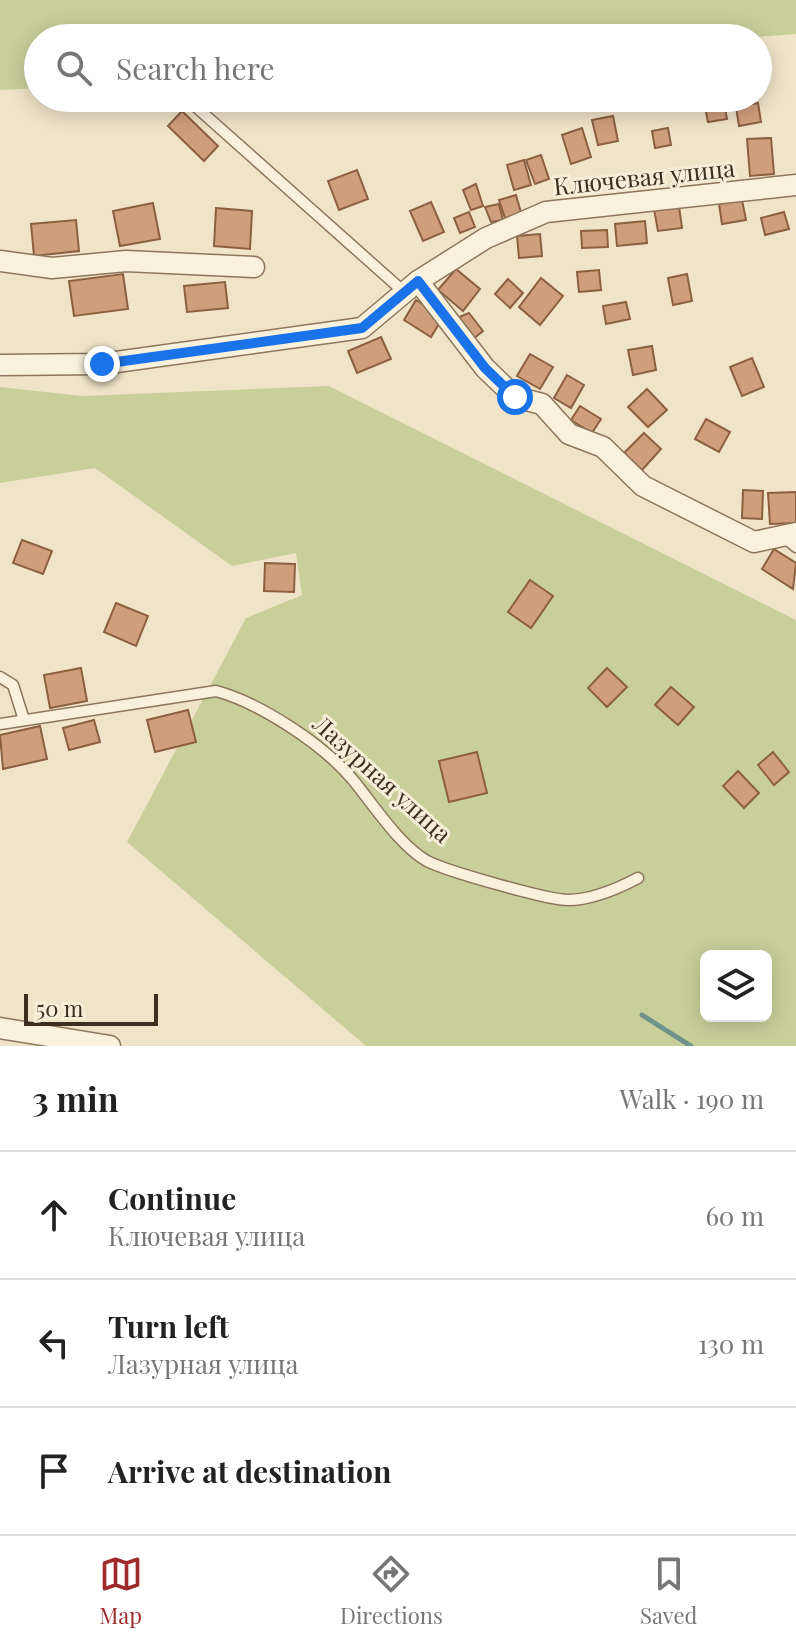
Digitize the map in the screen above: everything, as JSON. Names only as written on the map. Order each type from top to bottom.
[{"type":"street","name":"Ключевая улица","points":[[411,286],[486,238],[546,212],[796,185]]},
{"type":"street","points":[[0,261],[52,268],[126,261],[254,267]]},
{"type":"street","points":[[0,365],[102,364],[362,328],[411,286],[515,397],[542,404],[569,434],[603,447],[643,486],[754,542],[792,539]]},
{"type":"street","points":[[0,1028],[110,1046]]},
{"type":"lane","points":[[202,112],[411,286]]},
{"type":"lane","points":[[0,677],[13,685],[24,720]]},
{"type":"lane","name":"Лазурная улица","points":[[0,724],[216,691],[244,699],[310,743],[351,778],[379,815],[426,860],[503,885],[568,900],[613,891],[638,878]]},
{"type":"green space","points":[[0,0],[796,0],[796,34],[772,36],[772,24],[24,24],[24,89],[0,90]]},
{"type":"green space","points":[[329,386],[796,620],[796,1046],[366,1046],[127,842],[246,618],[302,595],[296,553],[232,566],[95,468],[0,483],[0,387],[82,396]]},
{"type":"building","points":[[183,112],[218,146],[204,161],[168,126]]},
{"type":"building","points":[[706,112],[726,112],[727,119],[708,122]]},
{"type":"building","points":[[737,112],[759,112],[761,122],[739,126]]},
{"type":"building","points":[[613,116],[618,141],[598,145],[592,120]]},
{"type":"building","points":[[582,128],[591,157],[571,164],[562,135]]},
{"type":"building","points":[[668,128],[671,145],[655,148],[652,131]]},
{"type":"building","points":[[771,138],[774,174],[750,176],[747,139]]},
{"type":"building","points":[[541,155],[549,179],[535,184],[526,160]]},
{"type":"building","points":[[524,160],[531,185],[514,190],[507,165]]},
{"type":"building","points":[[357,170],[368,199],[339,210],[328,181]]},
{"type":"building","points":[[476,184],[483,206],[471,210],[463,190]]},
{"type":"building","points":[[516,195],[522,216],[506,221],[499,200]]},
{"type":"building","points":[[742,200],[746,220],[722,224],[719,204]]},
{"type":"building","points":[[431,202],[444,232],[423,241],[410,211]]},
{"type":"building","points":[[153,203],[160,239],[120,246],[113,211]]},
{"type":"building","points":[[499,204],[503,220],[491,222],[485,207]]},
{"type":"building","points":[[679,206],[682,228],[658,231],[654,209]]},
{"type":"building","points":[[216,208],[252,211],[250,249],[214,246]]},
{"type":"building","points":[[469,212],[475,227],[460,233],[454,218]]},
{"type":"building","points":[[784,212],[789,229],[765,235],[761,218]]},
{"type":"building","points":[[76,220],[79,251],[34,256],[31,224]]},
{"type":"building","points":[[645,221],[647,243],[617,246],[615,224]]},
{"type":"building","points":[[607,230],[608,247],[582,248],[581,231]]},
{"type":"building","points":[[540,234],[542,256],[519,258],[517,236]]},
{"type":"building","points":[[456,269],[480,289],[463,311],[438,290]]},
{"type":"building","points":[[599,270],[601,290],[579,292],[577,272]]},
{"type":"building","points":[[123,274],[128,309],[74,316],[69,281]]},
{"type":"building","points":[[687,274],[692,301],[673,305],[668,278]]},
{"type":"building","points":[[541,278],[563,296],[540,325],[519,307]]},
{"type":"building","points":[[508,279],[523,293],[510,308],[495,294]]},
{"type":"building","points":[[225,282],[228,308],[187,312],[184,286]]},
{"type":"building","points":[[416,300],[443,317],[431,337],[404,320]]},
{"type":"building","points":[[626,302],[630,319],[606,324],[603,306]]},
{"type":"building","points":[[469,313],[483,331],[473,339],[457,318]]},
{"type":"building","points":[[381,337],[391,359],[357,373],[348,351]]},
{"type":"building","points":[[652,346],[656,370],[633,375],[628,350]]},
{"type":"building","points":[[530,354],[553,367],[540,389],[517,376]]},
{"type":"building","points":[[752,358],[764,387],[742,396],[730,367]]},
{"type":"building","points":[[567,375],[584,385],[571,408],[554,398]]},
{"type":"building","points":[[647,389],[667,410],[648,427],[628,407]]},
{"type":"building","points":[[580,406],[601,419],[592,433],[571,420]]},
{"type":"building","points":[[706,419],[730,432],[719,452],[695,439]]},
{"type":"building","points":[[644,433],[661,449],[642,470],[624,453]]},
{"type":"building","points":[[743,490],[763,491],[762,519],[742,518]]},
{"type":"building","points":[[796,492],[796,523],[770,524],[768,493]]},
{"type":"building","points":[[22,540],[52,551],[43,574],[13,563]]},
{"type":"building","points":[[774,549],[796,563],[793,589],[762,569]]},
{"type":"building","points":[[265,563],[295,564],[294,592],[264,591]]},
{"type":"building","points":[[530,580],[553,596],[531,628],[508,612]]},
{"type":"building","points":[[116,603],[148,616],[136,646],[104,632]]},
{"type":"building","points":[[81,668],[87,701],[50,708],[44,675]]},
{"type":"building","points":[[607,668],[627,687],[607,707],[588,688]]},
{"type":"building","points":[[671,687],[694,707],[678,725],[655,705]]},
{"type":"building","points":[[188,710],[196,742],[155,752],[147,720]]},
{"type":"building","points":[[94,720],[100,742],[69,750],[63,728]]},
{"type":"building","points":[[40,726],[47,759],[3,769],[0,735]]},
{"type":"building","points":[[477,752],[487,793],[449,802],[439,761]]},
{"type":"building","points":[[773,752],[789,772],[774,785],[758,765]]},
{"type":"building","points":[[738,771],[759,793],[744,808],[723,786]]},
{"type":"waterway","points":[[642,1015],[691,1046]]},
{"type":"route","points":[[102,364],[362,328],[418,281],[485,368],[515,397]]}]
